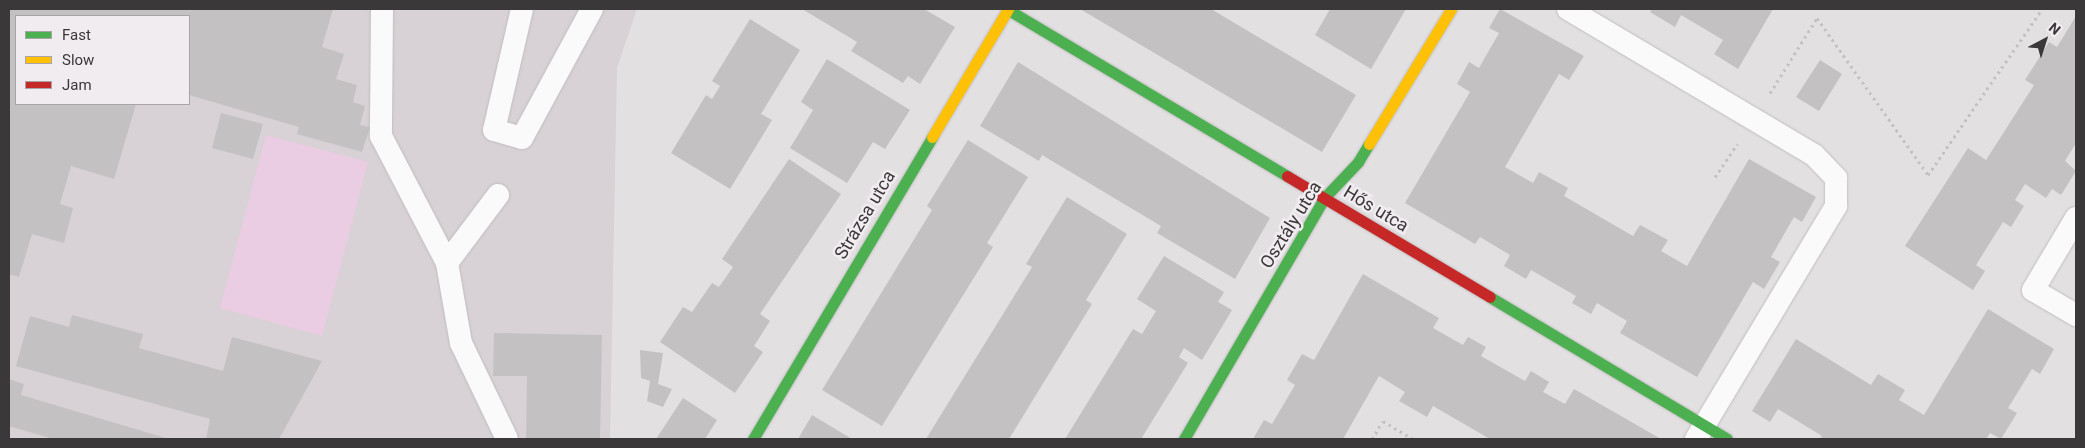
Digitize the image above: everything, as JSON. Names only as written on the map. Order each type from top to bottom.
[{"type":"street","name":"Hős utca","points":[[1008,9],[1324,198],[1700,432],[1727,439]]},
{"type":"street","name":"Strázsa utca","points":[[753,439],[1008,9]]},
{"type":"street","name":"Osztály utca","points":[[1184,439],[1324,198],[1358,162],[1451,9]]},
{"type":"lane","points":[[382,9],[381,136],[447,262],[460,343],[508,439]]},
{"type":"lane","points":[[522,9],[494,130],[522,138],[592,9]]},
{"type":"lane","points":[[1568,9],[1814,156],[1836,178],[1836,206],[1700,432]]},
{"type":"lane","points":[[447,262],[498,194]]},
{"type":"lane","points":[[2076,218],[2033,290],[2076,315]]},
{"type":"path","points":[[1715,177],[1817,18],[1928,175],[2042,9]]},
{"type":"path","points":[[1372,439],[1383,421],[1413,439]]},
{"type":"shaded area","points":[[9,9],[637,9],[617,68],[610,439],[9,439]]},
{"type":"shaded area","points":[[266,135],[368,162],[322,336],[220,308]]},
{"type":"building","points":[[9,9],[333,9],[322,47],[344,54],[336,79],[357,85],[353,102],[365,106],[360,125],[370,127],[362,152],[297,134],[299,127],[190,95],[190,15],[15,15],[15,105],[136,105],[114,179],[71,166],[60,204],[73,208],[64,243],[32,234],[19,277],[9,274]]},
{"type":"building","points":[[802,9],[924,9],[955,27],[920,84],[908,76],[903,83],[851,51],[857,42]]},
{"type":"building","points":[[1080,9],[1211,9],[1356,95],[1322,152]]},
{"type":"building","points":[[1330,9],[1406,9],[1371,69],[1315,35]]},
{"type":"building","points":[[1500,9],[1584,56],[1569,80],[1559,74],[1505,167],[1533,183],[1539,172],[1568,188],[1564,196],[1633,236],[1640,225],[1668,240],[1661,251],[1687,266],[1749,159],[1816,197],[1802,222],[1794,217],[1771,257],[1780,262],[1764,289],[1753,282],[1697,377],[1620,333],[1627,321],[1597,303],[1591,314],[1572,303],[1576,296],[1531,270],[1526,279],[1504,266],[1510,255],[1480,237],[1475,244],[1405,203],[1470,92],[1457,84],[1469,62],[1479,68],[1499,33],[1489,28]]},
{"type":"building","points":[[1652,9],[1773,9],[1738,69],[1714,54],[1723,40],[1681,15],[1675,27],[1650,12]]},
{"type":"building","points":[[2076,16],[2076,143],[2065,161],[2076,171],[2061,195],[2052,189],[2046,198],[2025,184],[2015,200],[2024,206],[2011,227],[2003,222],[1976,265],[1985,271],[1973,290],[1905,246],[1968,148],[1986,160],[2034,85],[2025,80],[2049,42],[2057,47]]},
{"type":"building","points":[[750,19],[800,50],[761,114],[772,120],[730,189],[671,153],[706,95],[712,99],[720,86],[712,81]]},
{"type":"building","points":[[827,59],[910,110],[885,149],[873,142],[847,183],[790,148],[813,110],[801,102]]},
{"type":"building","points":[[1820,60],[1842,74],[1819,111],[1796,97]]},
{"type":"building","points":[[1018,62],[1270,218],[1235,279],[1157,233],[1161,226],[1042,155],[1039,161],[980,126]]},
{"type":"building","points":[[221,113],[263,124],[253,159],[212,148]]},
{"type":"building","points":[[968,140],[1028,177],[987,243],[993,247],[882,426],[822,390],[932,210],[927,206]]},
{"type":"building","points":[[789,159],[841,194],[760,314],[770,321],[754,346],[763,352],[735,393],[660,342],[683,307],[692,312],[712,283],[719,287],[733,267],[722,259]]},
{"type":"building","points":[[1067,197],[1127,234],[1086,300],[1092,304],[1009,439],[926,439],[1032,267],[1026,264]]},
{"type":"building","points":[[1164,256],[1224,292],[1218,302],[1232,310],[1202,360],[1184,348],[1179,357],[1188,363],[1141,439],[1065,439],[1133,329],[1142,334],[1156,311],[1137,299]]},
{"type":"building","points":[[1363,274],[1439,318],[1433,328],[1463,345],[1468,337],[1486,347],[1481,356],[1525,381],[1531,371],[1549,382],[1543,392],[1565,404],[1574,389],[1661,439],[1490,439],[1433,406],[1427,417],[1399,401],[1405,392],[1379,376],[1343,439],[1253,439],[1264,420],[1272,424],[1295,385],[1287,380],[1302,354],[1314,360]]},
{"type":"building","points":[[1988,309],[2054,349],[2040,374],[2032,369],[2008,408],[2017,413],[2001,439],[1990,433],[1986,439],[1820,439],[1822,436],[1778,409],[1770,422],[1752,411],[1796,339],[1871,385],[1878,374],[1905,390],[1899,400],[1924,415]]},
{"type":"building","points":[[72,315],[143,334],[139,348],[223,371],[232,337],[322,361],[279,439],[206,439],[210,419],[16,366],[30,316],[69,327]]},
{"type":"building","points":[[494,333],[602,335],[600,439],[526,439],[527,376],[493,376]]},
{"type":"building","points":[[640,350],[663,353],[658,384],[672,389],[663,407],[647,401],[650,381],[641,378]]},
{"type":"building","points":[[9,379],[24,384],[21,395],[169,439],[53,439],[9,426]]},
{"type":"building","points":[[683,398],[717,420],[705,439],[656,439]]},
{"type":"building","points":[[812,415],[852,439],[798,439]]},
{"type":"traffic: fast","points":[[1007,9],[1287,176]]},
{"type":"traffic: fast","points":[[753,439],[932,137]]},
{"type":"traffic: fast","points":[[1184,439],[1324,198],[1358,162],[1369,144]]},
{"type":"traffic: fast","points":[[1490,297],[1727,439]]},
{"type":"traffic: slow","points":[[932,137],[1008,9]]},
{"type":"traffic: slow","points":[[1369,144],[1451,9]]},
{"type":"traffic: jam","points":[[1287,176],[1490,297]]}]
